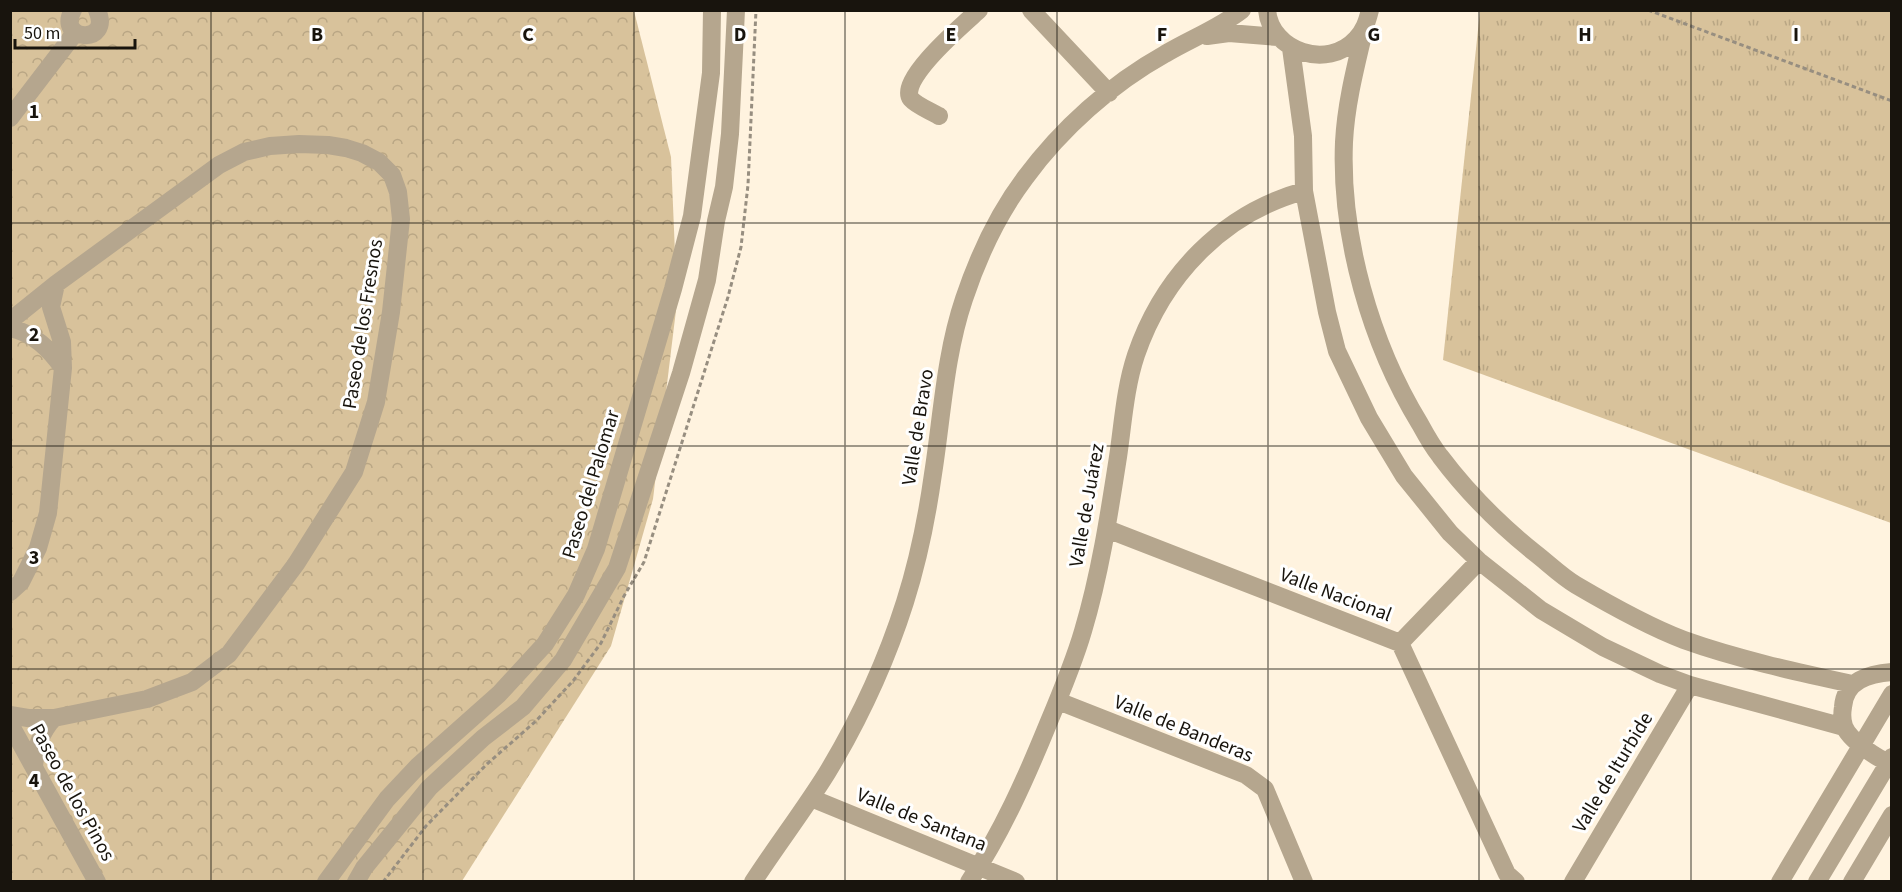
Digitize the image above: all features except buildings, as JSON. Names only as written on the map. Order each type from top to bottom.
[{"type":"street","points":[[73,10],[69,17],[69,26],[75,33],[83,36],[94,34],[98,29],[101,22],[97,10]]},
{"type":"street","name":"Paseo del Palomar","points":[[326,882],[387,799],[418,766],[499,694],[545,644],[576,595],[596,549],[692,216],[711,73],[712,10]]},
{"type":"street","points":[[356,882],[364,868],[429,788],[483,738],[523,707],[563,660],[618,568],[681,373],[707,280],[724,187],[730,134],[736,10]]},
{"type":"street","points":[[939,116],[912,100],[908,92],[912,81],[930,57],[979,10]]},
{"type":"street","points":[[1031,10],[1109,93]]},
{"type":"street","name":"Valle de Bravo","points":[[753,882],[811,798],[860,714],[905,602],[924,522],[953,343],[963,301],[980,258],[1007,204],[1025,178],[1064,132],[1123,81],[1164,54],[1242,10]]},
{"type":"street","points":[[1267,10],[1268,19],[1285,43],[1303,136],[1304,190],[1327,312],[1337,351],[1369,418],[1404,476],[1450,533],[1479,561],[1541,609],[1603,647],[1660,674],[1690,685],[1844,727],[1861,745],[1890,761],[1817,882]]},
{"type":"street","points":[[1368,19],[1349,94],[1344,143],[1346,200],[1357,273],[1377,336],[1402,393],[1439,455],[1481,504],[1516,538],[1573,583],[1628,614],[1684,640],[1798,672],[1852,684]]},
{"type":"street","name":"Valle de Bravo","points":[[1197,37],[1229,33],[1285,43],[1307,54],[1324,55],[1341,50],[1355,41],[1368,19]]},
{"type":"street","points":[[10,118],[75,33]]},
{"type":"street","points":[[711,73],[733,72]]},
{"type":"street","name":"Paseo de los Fresnos","points":[[10,321],[56,284],[219,165],[244,152],[270,146],[299,144],[346,148],[379,162],[392,175],[398,192],[401,219],[391,312],[375,402],[354,472],[296,564],[229,654],[192,682],[147,699],[54,718],[10,715]]},
{"type":"street","name":"Valle de Juárez","points":[[974,874],[1023,786],[1058,701],[1083,631],[1107,530],[1131,377],[1136,356],[1149,324],[1166,292],[1204,246],[1225,228],[1257,208],[1304,190]]},
{"type":"street","points":[[10,592],[21,582],[48,513],[63,368],[62,342],[51,307],[56,284]]},
{"type":"street","points":[[10,328],[20,330],[36,339],[50,350],[63,368]]},
{"type":"street","points":[[650,366],[681,373]]},
{"type":"street","name":"Valle Nacional","points":[[1107,530],[1400,643],[1507,874],[1516,882]]},
{"type":"street","points":[[1400,643],[1479,561]]},
{"type":"street","points":[[1844,727],[1843,702],[1852,684],[1863,678],[1892,672]]},
{"type":"street","name":"Valle de Iturbide","points":[[1573,882],[1690,685]]},
{"type":"street","points":[[1780,882],[1892,694]]},
{"type":"street","name":"Valle de Banderas","points":[[1058,701],[1246,775],[1265,789],[1304,882]]},
{"type":"street","points":[[34,766],[39,739],[54,718]]},
{"type":"street","points":[[468,722],[483,738]]},
{"type":"street","name":"Paseo de los Pinos","points":[[10,724],[97,882]]},
{"type":"street","name":"Valle de Santana","points":[[811,798],[974,874],[1016,882]]},
{"type":"street","points":[[1852,882],[1892,815]]},
{"type":"path","points":[[1648,10],[1892,101]]},
{"type":"green space","points":[[10,11],[634,11],[671,157],[677,302],[653,499],[611,646],[462,881],[11,881]]},
{"type":"green space","points":[[1480,11],[1891,11],[1891,523],[1443,360]]}]
